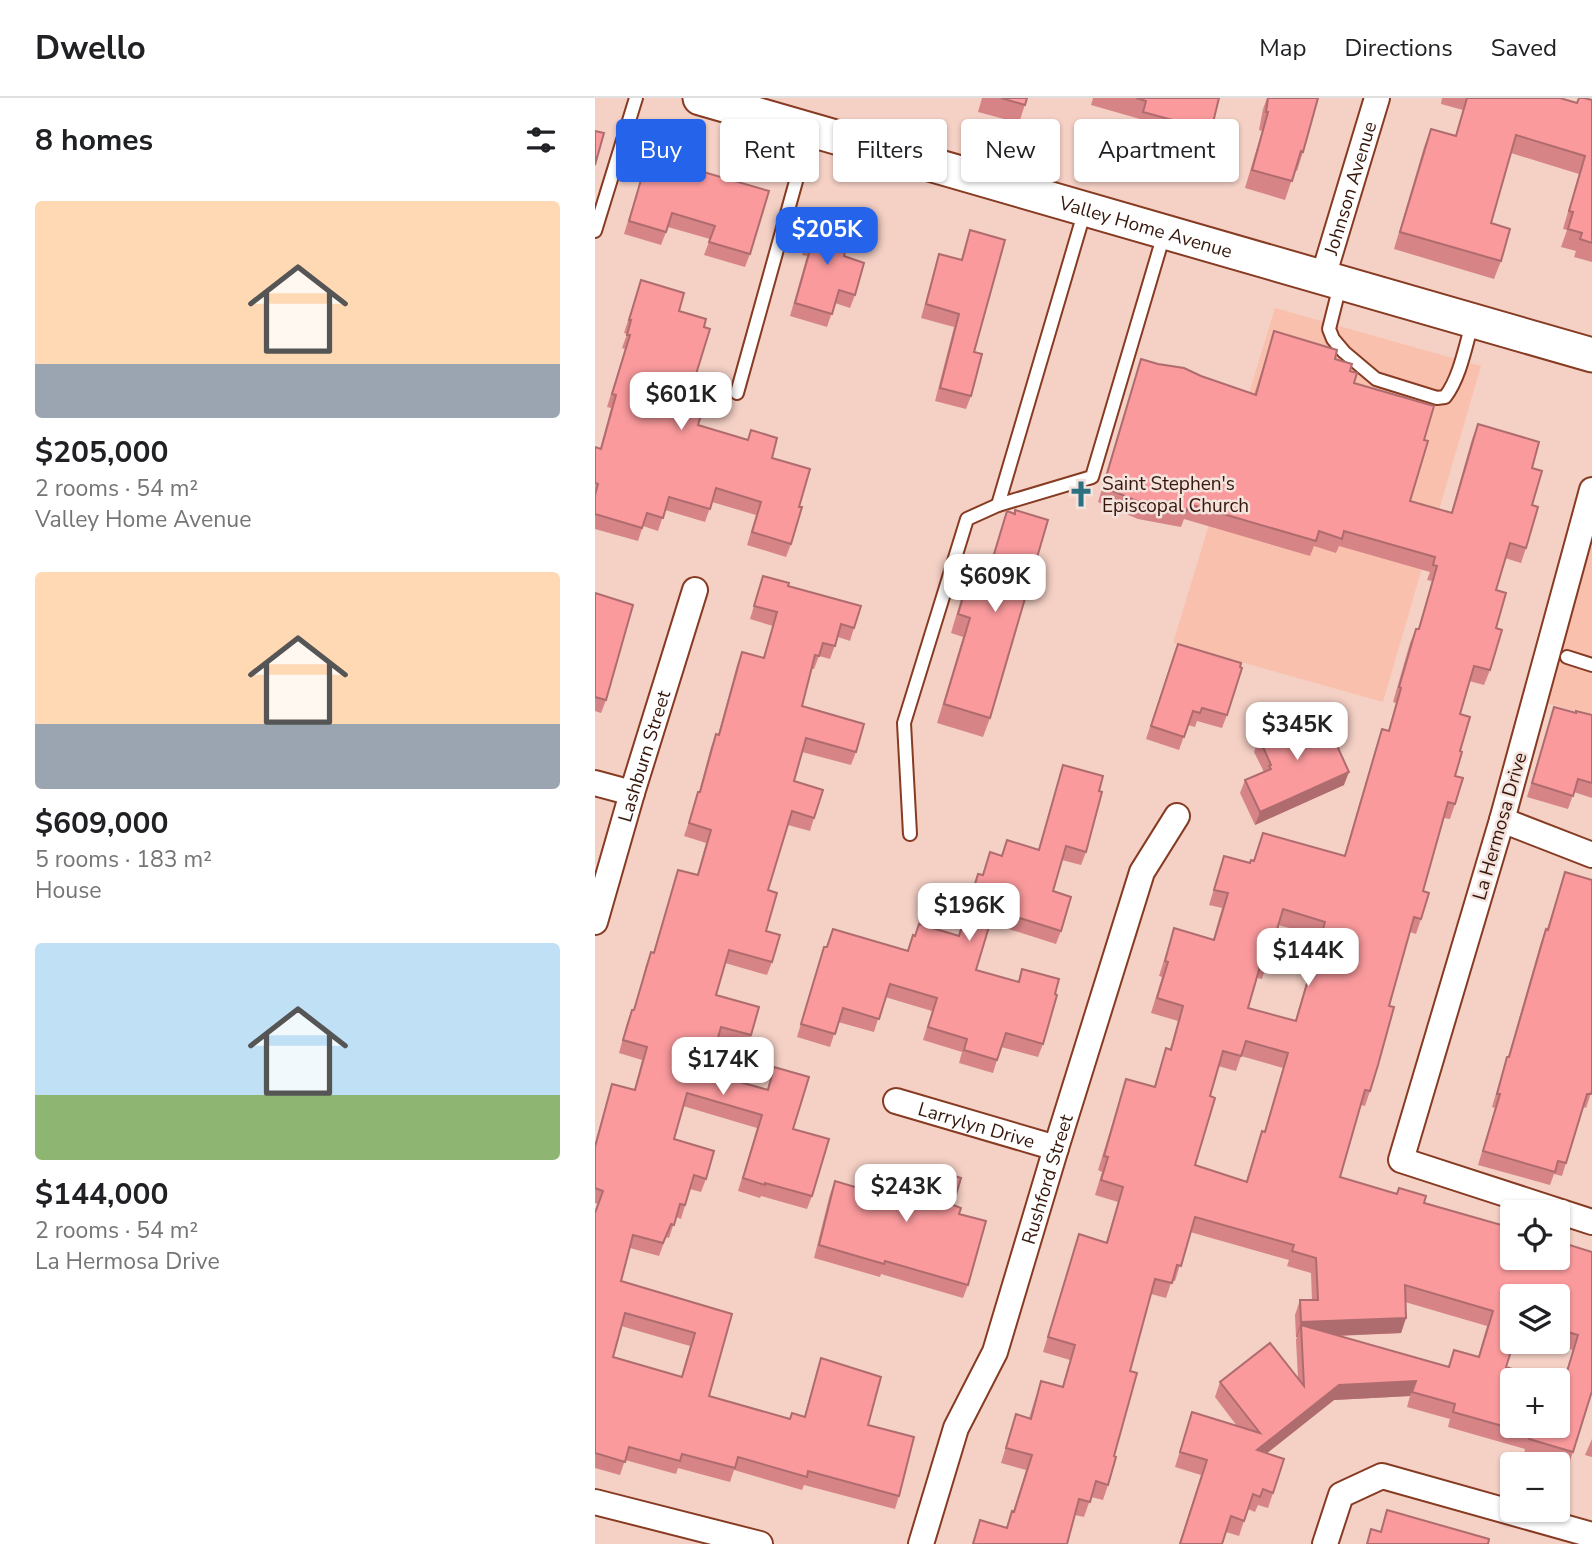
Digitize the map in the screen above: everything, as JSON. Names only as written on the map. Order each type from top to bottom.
[{"type":"street","name":"Valley Home Avenue","points":[[700,98],[775,119]]},
{"type":"street","name":"Johnson Avenue","points":[[1332,279],[1377,98]]},
{"type":"street","name":"Valley Home Avenue","points":[[819,132],[1592,355]]},
{"type":"street","name":"La Hermosa Drive","points":[[1592,490],[1502,820],[1401,1160],[1592,1222]]},
{"type":"street","name":"Lashburn Street","points":[[595,922],[695,590]]},
{"type":"street","points":[[595,783],[632,793]]},
{"type":"street","name":"Rushford Street","points":[[921,1544],[956,1428],[995,1352],[1142,872],[1177,816]]},
{"type":"street","points":[[1502,820],[1592,855]]},
{"type":"street","name":"Larrylyn Drive","points":[[896,1101],[1056,1148]]},
{"type":"street","points":[[1325,1544],[1341,1495],[1382,1476],[1592,1535]]},
{"type":"street","points":[[595,1502],[760,1544]]},
{"type":"lane","points":[[595,231],[636,98]]},
{"type":"lane","points":[[737,393],[795,182]]},
{"type":"lane","points":[[997,505],[1085,210]]},
{"type":"lane","points":[[910,834],[904,723],[967,519],[997,505],[1093,477],[1165,233]]},
{"type":"lane","points":[[1332,279],[1329,329],[1333,339],[1344,352],[1376,379],[1437,398],[1445,397],[1450,391],[1473,320]]},
{"type":"lane","points":[[1567,657],[1592,665]]},
{"type":"shaded area","points":[[1275,308],[1481,366],[1383,702],[1173,643]]},
{"type":"shaded area","points":[[1592,533],[1592,716],[1543,702]]},
{"type":"building","points":[[1001,98],[1027,98],[1025,105]]},
{"type":"building","points":[[1136,98],[1219,98],[1214,119],[1169,119],[1143,112],[1146,101]]},
{"type":"building","points":[[1268,98],[1318,98],[1292,181],[1252,170],[1268,112]]},
{"type":"building","points":[[1467,98],[1560,98],[1577,103],[1579,98],[1592,100],[1592,243],[1580,239],[1582,233],[1568,229],[1573,212],[1569,211],[1585,156],[1516,135],[1491,223],[1510,229],[1501,261],[1400,232],[1431,129],[1456,136]]},
{"type":"building","points":[[595,131],[604,133],[595,165]]},
{"type":"building","points":[[706,173],[720,177],[720,182],[738,182],[769,191],[750,254],[709,242],[715,226],[672,213],[666,232],[629,221],[640,182],[706,182]]},
{"type":"building","points":[[815,213],[844,221],[837,245],[846,248],[844,256],[864,263],[855,295],[839,290],[832,314],[795,303],[812,243],[807,241]]},
{"type":"building","points":[[970,230],[1005,240],[974,352],[982,354],[971,396],[940,388],[959,314],[926,304],[939,254],[962,260]]},
{"type":"building","points":[[641,280],[684,293],[679,311],[706,319],[704,327],[710,329],[688,400],[704,405],[698,425],[748,440],[751,430],[777,438],[772,458],[810,469],[791,544],[752,532],[761,502],[716,488],[710,509],[669,497],[663,518],[647,513],[642,528],[595,514],[598,484],[595,483],[595,447],[601,449],[616,395],[612,394],[630,335],[627,335],[629,320]]},
{"type":"building","points":[[1274,331],[1337,350],[1335,359],[1352,364],[1350,371],[1357,373],[1354,383],[1434,406],[1424,440],[1428,441],[1410,501],[1452,513],[1478,424],[1539,442],[1532,468],[1542,471],[1532,505],[1538,507],[1526,548],[1510,543],[1496,590],[1506,593],[1496,628],[1502,630],[1490,670],[1474,666],[1460,714],[1470,717],[1455,776],[1463,778],[1455,804],[1448,802],[1423,891],[1429,893],[1421,919],[1414,917],[1389,1006],[1394,1007],[1378,1065],[1370,1091],[1365,1090],[1340,1177],[1397,1194],[1399,1188],[1426,1196],[1424,1203],[1500,1225],[1500,1270],[1570,1270],[1570,1245],[1592,1252],[1592,1391],[1573,1452],[1529,1439],[1570,1438],[1568,1368],[1578,1335],[1570,1333],[1570,1284],[1500,1284],[1500,1354],[1510,1354],[1506,1367],[1509,1368],[1500,1368],[1500,1425],[1453,1412],[1455,1404],[1412,1392],[1416,1381],[1339,1385],[1257,1450],[1284,1459],[1273,1493],[1263,1489],[1260,1497],[1253,1494],[1244,1521],[1231,1516],[1222,1544],[1180,1544],[1207,1460],[1180,1452],[1192,1412],[1260,1433],[1220,1382],[1270,1343],[1304,1386],[1301,1325],[1449,1367],[1454,1350],[1479,1357],[1493,1311],[1405,1285],[1406,1318],[1301,1322],[1300,1300],[1318,1300],[1316,1258],[1292,1251],[1294,1245],[1195,1217],[1181,1266],[1177,1265],[1172,1283],[1155,1279],[1130,1371],[1137,1373],[1108,1485],[1096,1481],[1090,1502],[1079,1499],[1067,1544],[973,1544],[980,1520],[1007,1528],[1012,1511],[1014,1512],[1032,1455],[1006,1448],[1016,1414],[1031,1419],[1041,1381],[1063,1387],[1075,1345],[1048,1337],[1079,1234],[1107,1243],[1123,1187],[1101,1180],[1108,1157],[1104,1156],[1126,1079],[1155,1087],[1166,1048],[1171,1050],[1183,1006],[1157,998],[1168,962],[1165,961],[1174,928],[1214,940],[1228,893],[1214,890],[1224,856],[1250,863],[1251,860],[1254,861],[1263,833],[1345,856],[1382,729],[1389,731],[1401,688],[1399,687],[1437,566],[1433,565],[1435,557],[1344,531],[1342,539],[1319,531],[1316,541],[1189,504],[1186,512],[1144,504],[1103,487],[1141,359],[1184,368],[1256,395]],"holes":[[[1283,909],[1325,922],[1296,1021],[1248,1008],[1261,963],[1267,964]],[[1246,1041],[1288,1053],[1247,1182],[1195,1165],[1215,1098],[1210,1096],[1223,1051],[1241,1056]]]},
{"type":"building","points":[[1015,510],[1048,520],[990,718],[944,704],[970,618],[958,614],[971,570],[988,574],[1007,511],[1015,514]]},
{"type":"building","points":[[763,576],[789,583],[788,586],[861,606],[854,628],[841,624],[835,646],[823,643],[819,656],[815,655],[802,706],[864,724],[856,752],[806,738],[794,781],[823,790],[814,818],[792,811],[768,890],[777,893],[766,931],[780,935],[772,962],[729,950],[716,995],[759,1007],[751,1035],[721,1027],[708,1073],[768,1090],[774,1067],[809,1077],[793,1129],[829,1139],[812,1196],[743,1178],[762,1115],[687,1093],[674,1139],[714,1151],[706,1179],[694,1175],[685,1205],[680,1204],[674,1225],[671,1224],[663,1243],[633,1235],[621,1281],[732,1314],[709,1396],[790,1419],[792,1413],[805,1417],[821,1358],[881,1377],[868,1425],[914,1437],[899,1496],[808,1471],[807,1477],[738,1457],[735,1468],[682,1454],[680,1461],[629,1447],[625,1462],[595,1453],[595,1213],[603,1191],[595,1188],[595,1147],[612,1084],[635,1090],[647,1047],[623,1040],[651,952],[654,953],[678,870],[698,875],[711,830],[689,823],[716,734],[719,735],[742,652],[764,658],[777,612],[754,606]],"holes":[[[625,1313],[695,1333],[682,1377],[613,1357]]]},
{"type":"building","points":[[595,593],[633,605],[606,700],[595,697]]},
{"type":"building","points":[[1178,644],[1241,663],[1242,668],[1227,715],[1202,708],[1200,713],[1193,711],[1184,737],[1151,726]]},
{"type":"building","points":[[1554,707],[1592,715],[1592,783],[1578,779],[1573,796],[1532,783]]},
{"type":"building","points":[[1322,713],[1349,772],[1260,812],[1245,780],[1271,769],[1259,738]]},
{"type":"building","points":[[1063,765],[1103,776],[1099,791],[1102,792],[1086,852],[1066,846],[1053,891],[1071,897],[1061,931],[994,910],[976,970],[1019,982],[1022,969],[1059,979],[1043,1044],[1006,1033],[997,1060],[964,1050],[967,1039],[928,1027],[937,998],[890,984],[879,1019],[843,1008],[835,1034],[801,1024],[824,947],[827,947],[833,929],[908,951],[919,924],[959,936],[978,874],[983,875],[990,852],[1002,856],[1007,840],[1039,850]]},
{"type":"building","points":[[1565,872],[1592,880],[1592,1090],[1591,1094],[1587,1094],[1566,1163],[1558,1161],[1555,1172],[1483,1151],[1500,1094],[1497,1094],[1507,1057]]},
{"type":"building","points":[[883,1167],[924,1179],[928,1168],[961,1178],[953,1205],[961,1208],[959,1214],[986,1221],[968,1285],[819,1245],[835,1181],[875,1193]]},
{"type":"building","points":[[1387,1510],[1489,1539],[1488,1544],[1367,1544],[1371,1529],[1381,1532]]},
{"type":"place","name":"Saint Stephen's Episcopal Church","points":[[1081,494]]}]
